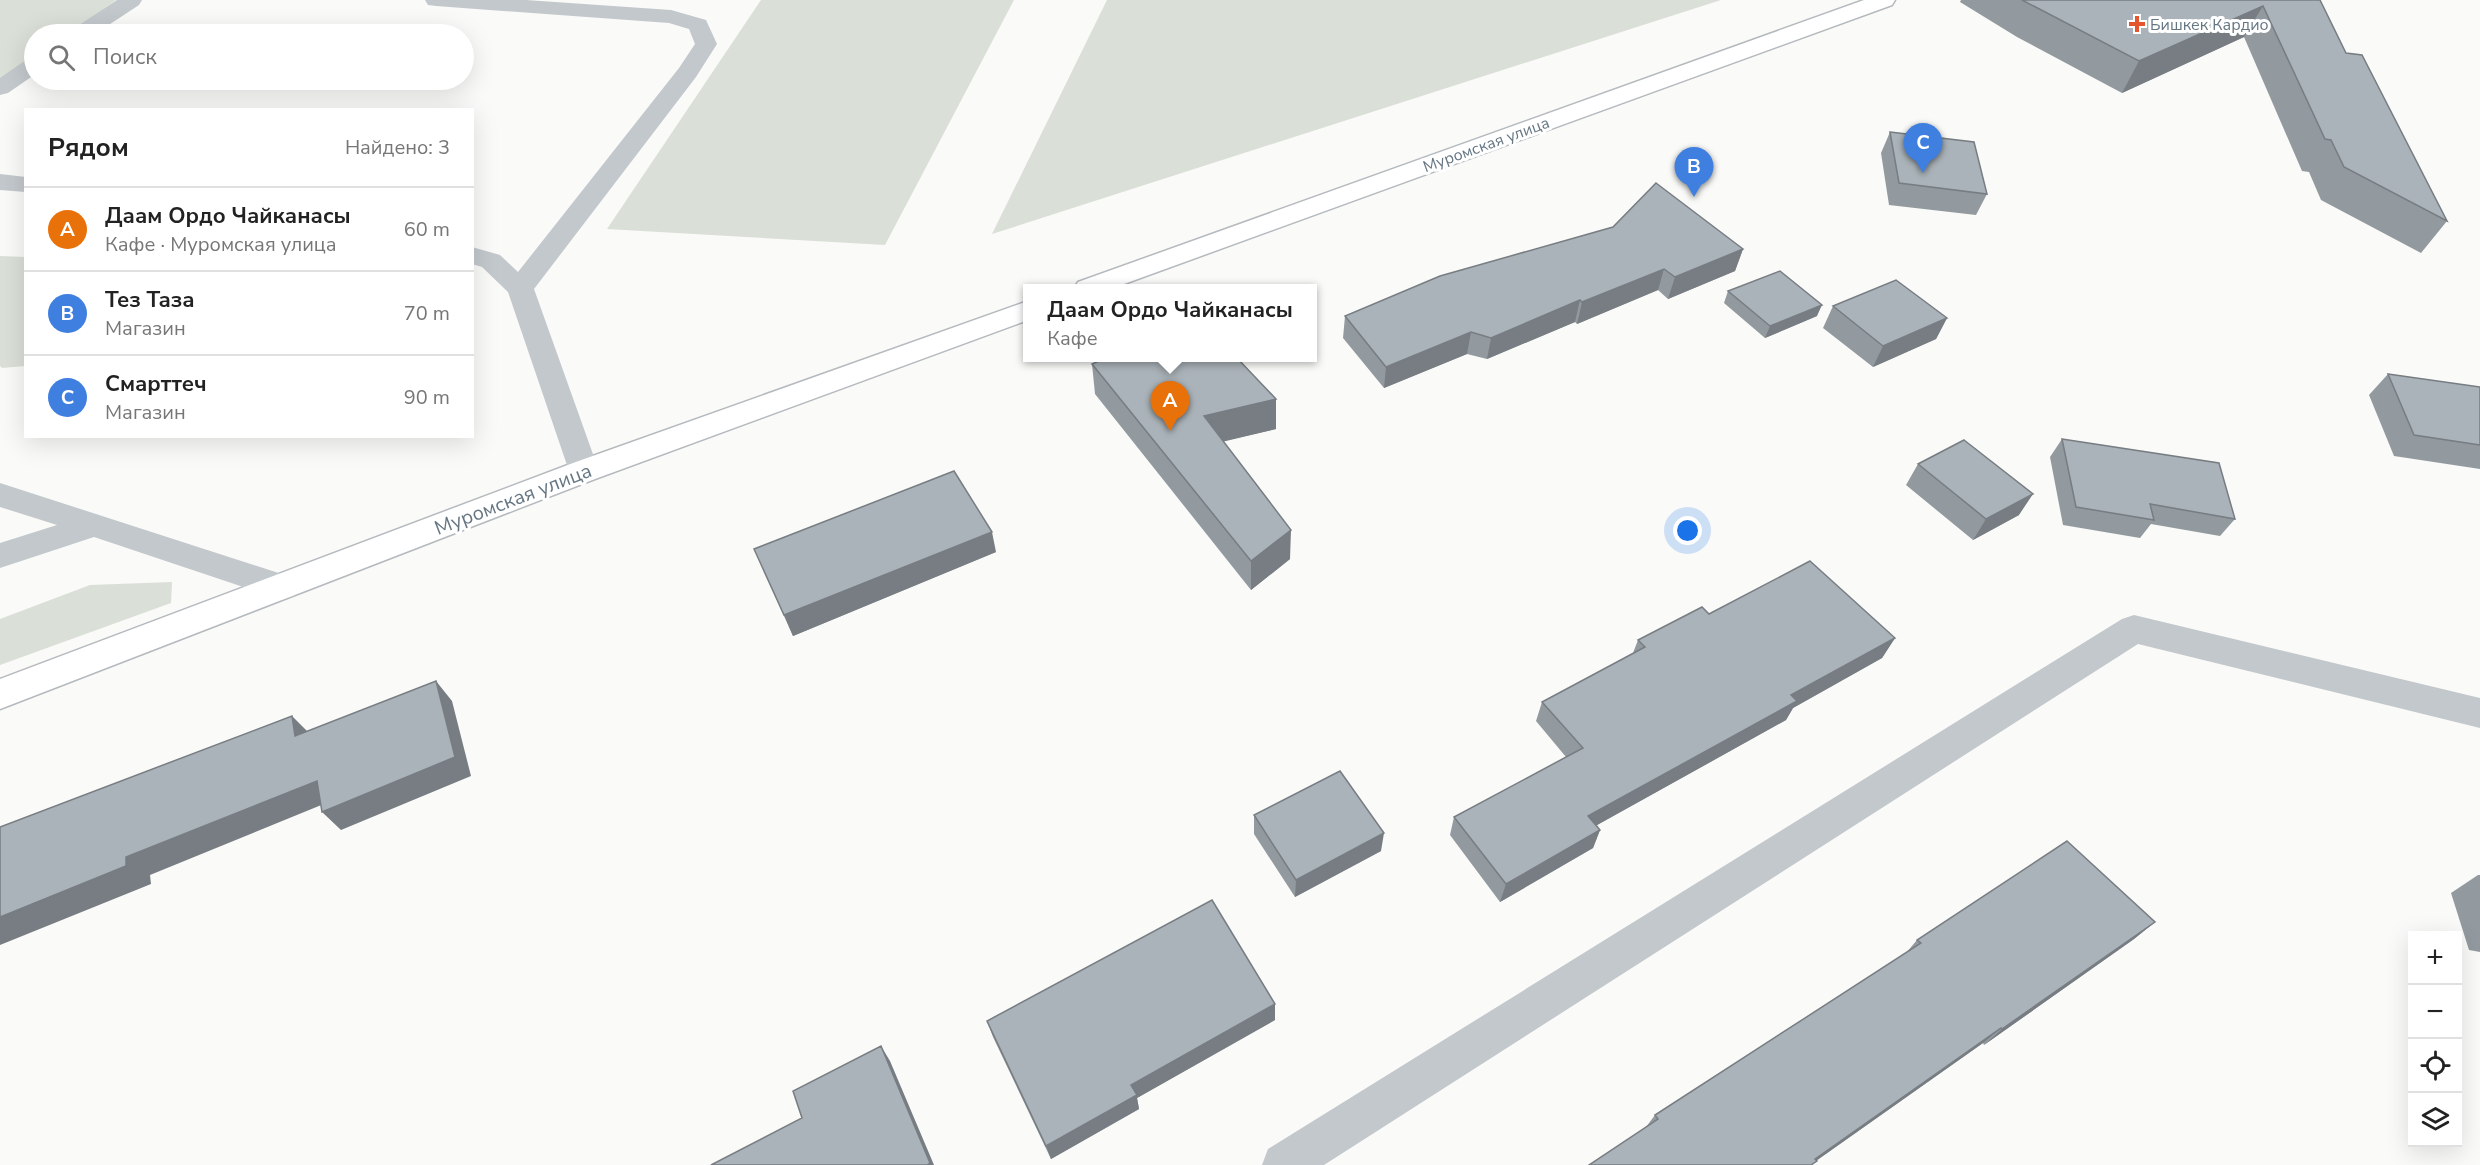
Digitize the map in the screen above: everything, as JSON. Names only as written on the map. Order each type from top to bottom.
[{"type":"main road","name":"Муромская улица","points":[[1099,284],[1884,0]]},
{"type":"main road","name":"Муромская улица","points":[[0,694],[584,471],[1023,312]]},
{"type":"street","points":[[96,24],[131,0]]},
{"type":"street","points":[[436,0],[670,17],[698,25],[703,32],[706,44],[695,63],[520,288]]},
{"type":"street","points":[[0,88],[24,72]]},
{"type":"street","points":[[0,182],[24,185]]},
{"type":"street","points":[[474,256],[491,261],[520,288],[584,471]]},
{"type":"street","points":[[0,495],[282,587]]},
{"type":"street","points":[[0,556],[94,525]]},
{"type":"street","points":[[1284,1165],[2134,629],[2480,713]]},
{"type":"shaded area","points":[[0,0],[116,0],[83,24],[24,24],[24,64],[0,80]]},
{"type":"shaded area","points":[[761,0],[1014,0],[885,245],[607,229]]},
{"type":"shaded area","points":[[1107,0],[1721,0],[992,234]]},
{"type":"shaded area","points":[[0,256],[24,257],[24,366],[2,368],[0,366]]},
{"type":"shaded area","points":[[172,582],[171,603],[0,665],[0,619],[90,585]]},
{"type":"building","points":[[2022,0],[2320,0],[2346,53],[2362,55],[2447,221],[2344,167],[2331,140],[2325,139],[2263,6],[2139,61]]},
{"type":"building","points":[[1890,132],[1974,142],[1987,194],[1899,183]]},
{"type":"building","points":[[1656,183],[1743,249],[1675,277],[1664,269],[1582,302],[1580,300],[1491,338],[1471,332],[1386,367],[1345,316],[1440,276],[1613,227]]},
{"type":"building","points":[[1780,271],[1822,305],[1770,326],[1728,291]]},
{"type":"building","points":[[1896,280],[1947,318],[1883,346],[1833,306]]},
{"type":"building","points":[[1097,362],[1241,362],[1276,399],[1204,416],[1291,530],[1251,561],[1092,364]]},
{"type":"building","points":[[2388,374],[2480,387],[2480,445],[2414,435]]},
{"type":"building","points":[[2062,439],[2219,463],[2235,519],[2150,504],[2154,520],[2076,507]]},
{"type":"building","points":[[1964,440],[2033,494],[1986,519],[1918,464]]},
{"type":"building","points":[[954,471],[992,532],[784,615],[754,549]]},
{"type":"building","points":[[1810,561],[1895,638],[1791,695],[1797,701],[1588,816],[1600,830],[1506,884],[1454,817],[1583,748],[1542,702],[1645,647],[1638,640],[1702,607],[1709,614]]},
{"type":"building","points":[[436,681],[455,757],[322,812],[317,781],[126,857],[126,866],[0,917],[0,827],[292,716],[295,736]]},
{"type":"building","points":[[1340,771],[1384,833],[1296,880],[1254,815]]},
{"type":"building","points":[[2067,841],[2155,922],[1815,1159],[1817,1161],[1811,1165],[1589,1165],[1658,1119],[1655,1115],[1921,943],[1917,940]]},
{"type":"building","points":[[1212,900],[1275,1004],[1131,1085],[1137,1095],[1046,1146],[987,1021]]},
{"type":"building","points":[[881,1046],[930,1163],[927,1165],[711,1165],[802,1118],[793,1091]]},
{"type":"place","name":"Бишкек Кардио","points":[[2137,24]]},
{"type":"place","name":"Смарттеч","points":[[1923,173]]},
{"type":"place","name":"Тез Таза","points":[[1694,197]]},
{"type":"place","name":"Даам Ордо Чайканасы","points":[[1170,431]]}]
